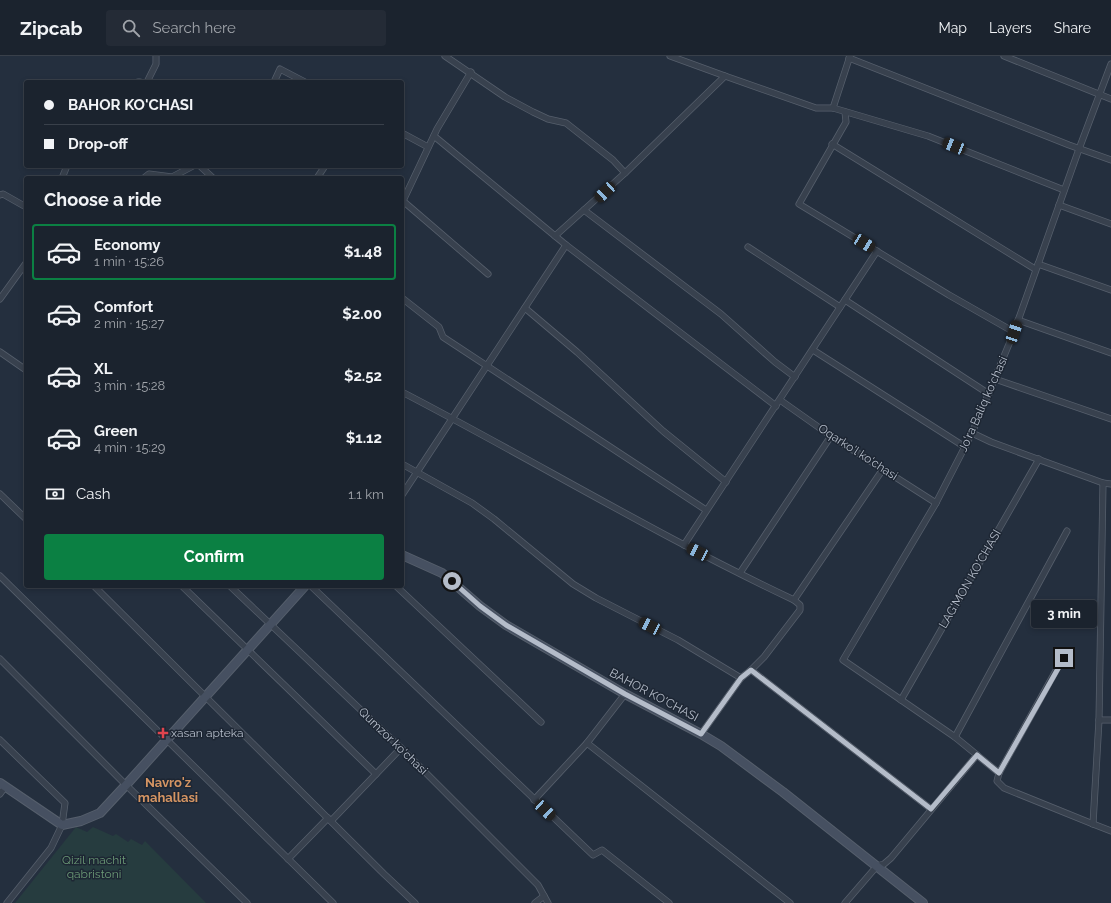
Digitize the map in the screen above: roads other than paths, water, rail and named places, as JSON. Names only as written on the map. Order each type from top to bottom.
[{"type":"street","points":[[156,56],[156,64]]},
{"type":"street","points":[[148,80],[162,56]]},
{"type":"street","points":[[445,56],[471,72],[505,97],[548,119],[566,123],[613,160],[625,173]]},
{"type":"street","points":[[670,56],[816,108],[833,108],[928,136],[1064,190]]},
{"type":"street","points":[[1004,56],[1111,99]]},
{"type":"street","points":[[833,108],[850,57],[1079,149],[1111,160]]},
{"type":"street","name":"Jo'ra Baliq ko'chasi","points":[[901,700],[843,660],[936,503],[972,433],[996,379],[1014,332],[1064,190],[1111,64]]},
{"type":"street","points":[[275,80],[280,69],[301,80]]},
{"type":"street","points":[[404,200],[428,147],[471,72]]},
{"type":"street","points":[[555,236],[625,173],[725,76]]},
{"type":"street","points":[[845,112],[846,122],[832,144],[799,204],[949,295],[1014,332]]},
{"type":"street","points":[[404,134],[428,147]]},
{"type":"street","points":[[434,136],[566,245],[776,406]]},
{"type":"street","points":[[832,144],[1037,266],[1111,290]]},
{"type":"street","points":[[174,176],[189,168]]},
{"type":"street","points":[[202,168],[211,176]]},
{"type":"street","points":[[146,176],[149,174],[164,176]]},
{"type":"street","points":[[0,195],[3,194],[24,206]]},
{"type":"street","points":[[404,203],[488,274]]},
{"type":"street","points":[[1059,205],[1111,224]]},
{"type":"street","points":[[584,210],[640,251],[721,314],[774,362],[795,377]]},
{"type":"street","points":[[404,492],[566,245]]},
{"type":"street","points":[[748,247],[840,307]]},
{"type":"street","points":[[684,545],[877,251]]},
{"type":"street","points":[[0,299],[24,267]]},
{"type":"street","points":[[404,300],[440,327],[443,337],[706,510]]},
{"type":"street","points":[[845,300],[989,394]]},
{"type":"street","points":[[525,308],[577,352],[663,431],[726,482]]},
{"type":"street","points":[[1018,320],[1111,353]]},
{"type":"street","points":[[813,350],[965,447]]},
{"type":"street","points":[[0,352],[24,369]]},
{"type":"street","points":[[996,379],[1009,385],[1111,419]]},
{"type":"street","points":[[404,393],[453,418],[684,545],[794,600],[800,605],[800,610],[764,657],[741,678],[701,734]]},
{"type":"street","name":"Oqarko'l ko'chasi","points":[[780,400],[831,436],[936,503]]},
{"type":"street","points":[[972,433],[1103,483],[1111,484]]},
{"type":"street","points":[[740,573],[831,436]]},
{"type":"street","name":"LAG'MON KO'CHASI","points":[[901,700],[1039,459]]},
{"type":"street","points":[[404,465],[472,503],[494,519],[573,584],[596,598],[678,640],[741,678]]},
{"type":"street","points":[[794,600],[883,469]]},
{"type":"street","points":[[1093,824],[1098,720],[1103,483]]},
{"type":"street","points":[[0,494],[24,517]]},
{"type":"street","points":[[955,737],[1068,531]]},
{"type":"street","name":"BAHOR KO'CHASI","points":[[404,556],[442,573],[480,606],[506,625],[625,694],[721,746],[783,792],[923,903]]},
{"type":"street","points":[[0,576],[333,903]]},
{"type":"street","points":[[96,588],[415,903]]},
{"type":"street","points":[[184,588],[376,774]]},
{"type":"street","name":"Qumzor ko'chasi","points":[[232,588],[402,748],[538,885],[548,903]]},
{"type":"street","points":[[0,794],[3,785],[62,825],[81,821],[100,813],[303,588]]},
{"type":"street","points":[[313,588],[593,855],[602,850],[669,903]]},
{"type":"street","points":[[398,588],[541,722]]},
{"type":"street","points":[[1064,658],[999,773],[997,781],[1004,788],[1111,831]]},
{"type":"street","points":[[0,659],[247,903]]},
{"type":"street","points":[[751,670],[931,809]]},
{"type":"street","points":[[534,800],[587,744],[625,694]]},
{"type":"street","points":[[901,700],[955,737],[999,773]]},
{"type":"street","points":[[1098,720],[1111,720]]},
{"type":"street","points":[[0,740],[65,803],[62,825],[52,848],[7,903]]},
{"type":"street","points":[[587,744],[790,903]]},
{"type":"street","points":[[288,859],[402,748]]},
{"type":"street","points":[[845,903],[878,866],[884,864],[891,858],[977,755]]},
{"type":"street","points":[[536,903],[544,896]]},
{"type":"place","name":"xasan apteka","points":[[163,733]]},
{"type":"district","name":"Navro'z mahallasi","points":[[168,790]]},
{"type":"park label","name":"Qizil machit qabristoni","points":[[94,867]]}]
